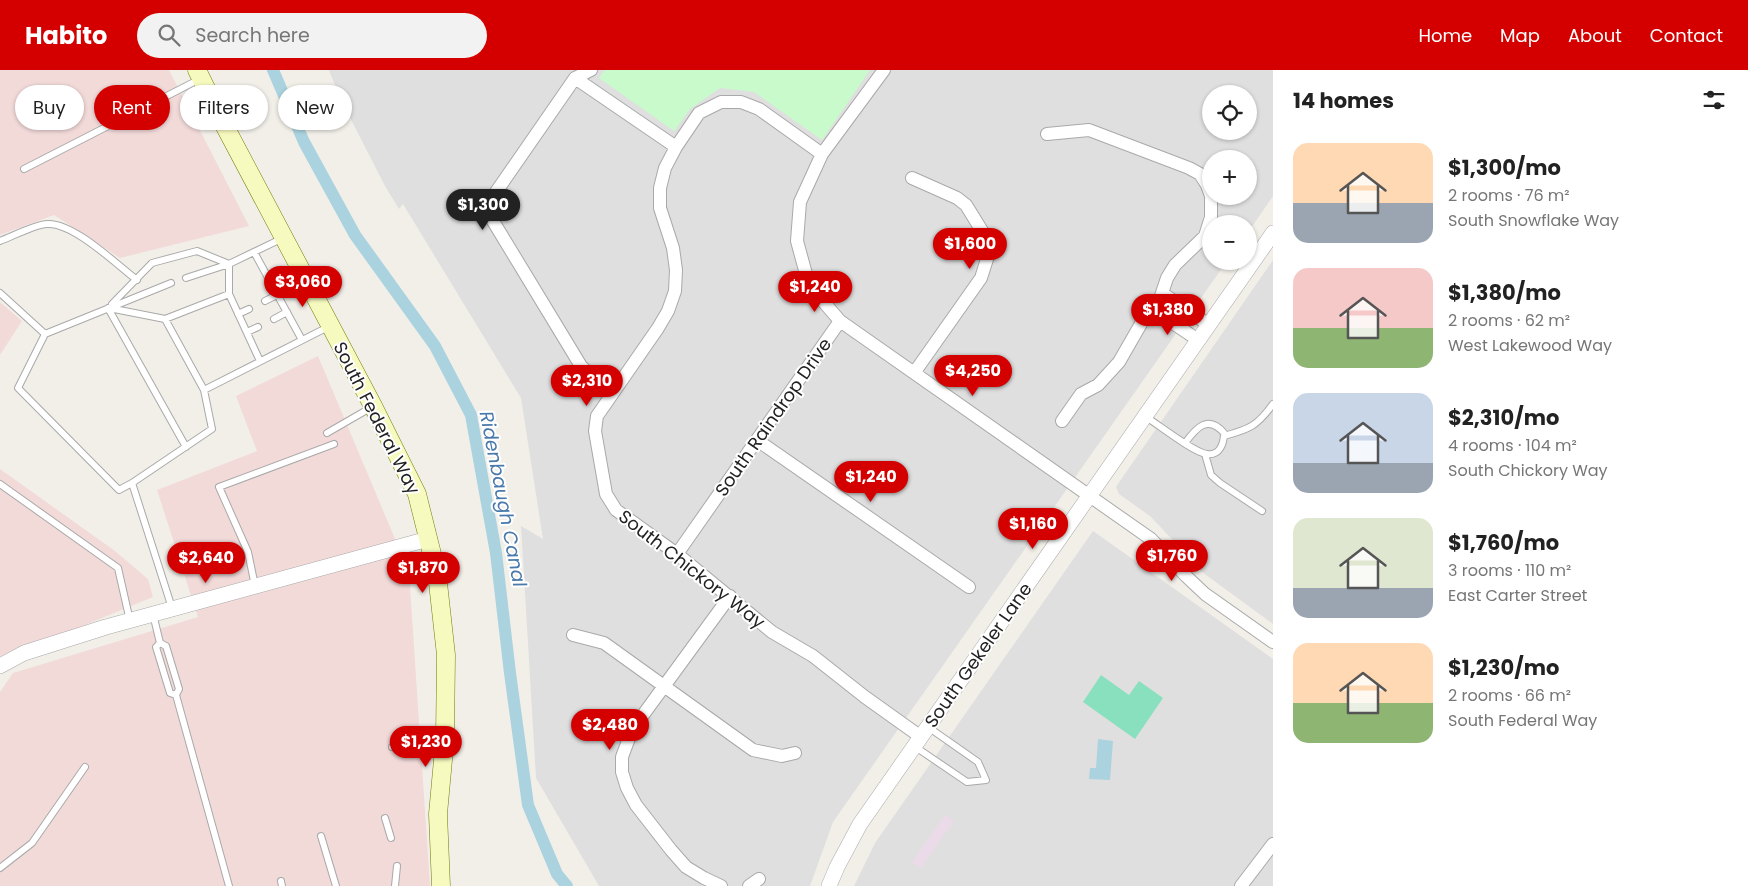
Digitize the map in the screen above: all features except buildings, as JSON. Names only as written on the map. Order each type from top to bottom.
[{"type":"main road","name":"South Federal Way","points":[[199,74],[374,406],[417,494],[437,574],[446,655],[443,755],[438,814],[441,886]]},
{"type":"street","points":[[592,70],[575,78],[494,195],[489,207],[493,221],[581,366],[594,380],[612,393]]},
{"type":"street","name":"South Raindrop Drive","points":[[677,554],[840,321],[809,285],[796,241],[800,202],[822,154],[884,70]]},
{"type":"street","points":[[575,78],[676,147]]},
{"type":"street","name":"South Chickory Way","points":[[822,154],[759,109],[741,102],[721,102],[699,113],[676,147],[665,168],[660,188],[660,208],[673,248],[676,270],[675,291],[668,310],[658,328],[597,416],[595,430],[606,494],[616,510],[677,554],[772,632],[813,656],[864,697],[921,737]]},
{"type":"street","points":[[1047,134],[1089,130],[1189,168],[1200,174],[1207,185],[1212,205],[1210,226],[1199,243],[1176,265],[1167,278],[1154,310],[1142,322],[1119,362],[1098,385],[1081,394],[1062,421]]},
{"type":"street","points":[[912,178],[957,198],[966,205],[987,238],[988,256],[981,278],[914,373]]},
{"type":"street","name":"South Gekeler Lane","points":[[829,886],[836,867],[860,824],[1273,233]]},
{"type":"street","points":[[1162,293],[1209,325]]},
{"type":"street","points":[[1154,310],[1198,340]]},
{"type":"street","points":[[840,321],[1152,539],[1186,578],[1205,594],[1273,642]]},
{"type":"street","points":[[757,440],[969,587]]},
{"type":"street","points":[[0,666],[24,653],[172,608],[428,539]]},
{"type":"street","points":[[721,886],[686,866],[636,805],[627,788],[622,772],[622,758],[632,730],[730,596]]},
{"type":"street","points":[[573,635],[604,643],[753,750],[782,756],[795,753]]},
{"type":"street","points":[[1241,886],[1273,844]]},
{"type":"lane","points":[[24,169],[199,74]]},
{"type":"lane","points":[[0,241],[46,224],[61,225],[82,237],[137,280]]},
{"type":"lane","points":[[186,278],[229,264],[284,237]]},
{"type":"lane","points":[[108,308],[152,263],[196,251],[229,264]]},
{"type":"lane","points":[[254,252],[302,340]]},
{"type":"lane","points":[[229,264],[229,294],[260,361]]},
{"type":"lane","points":[[165,319],[204,390],[212,429],[186,448],[119,490],[18,388],[45,334],[171,283]]},
{"type":"lane","points":[[0,293],[45,334]]},
{"type":"lane","points":[[108,308],[165,319],[229,294]]},
{"type":"lane","points":[[264,301],[278,295]]},
{"type":"lane","points":[[108,308],[186,448]]},
{"type":"lane","points":[[238,314],[248,309]]},
{"type":"lane","points":[[274,319],[287,312]]},
{"type":"lane","points":[[204,390],[330,325]]},
{"type":"lane","points":[[247,332],[258,327]]},
{"type":"lane","points":[[1224,436],[1240,432],[1262,420],[1273,404]]},
{"type":"lane","points":[[328,433],[374,406]]},
{"type":"lane","points":[[1145,416],[1185,443],[1205,454],[1217,452],[1222,447],[1224,433],[1219,427],[1212,424],[1203,424],[1195,429],[1185,443]]},
{"type":"lane","points":[[255,586],[248,552],[220,487],[334,444]]},
{"type":"lane","points":[[1205,454],[1211,475],[1262,511]]},
{"type":"lane","points":[[132,483],[172,608]]},
{"type":"lane","points":[[0,484],[118,568],[130,621]]},
{"type":"lane","points":[[153,614],[160,643],[156,648],[170,693],[176,695],[229,886]]},
{"type":"lane","points":[[921,737],[978,762],[986,780],[968,782],[921,737]]},
{"type":"lane","points":[[392,747],[443,755]]},
{"type":"lane","points":[[0,868],[32,843],[84,767]]},
{"type":"lane","points":[[386,818],[390,838]]},
{"type":"lane","points":[[321,836],[336,886]]},
{"type":"lane","points":[[395,886],[397,866]]},
{"type":"shaded area","points":[[0,70],[169,70],[180,91],[180,130],[200,130],[249,226],[120,258],[54,215],[0,235]]},
{"type":"shaded area","points":[[329,70],[1273,70],[1273,196],[1257,219],[1257,215],[1202,215],[1202,270],[1221,270],[833,822],[810,886],[599,886],[536,778],[521,526],[543,539],[521,398],[403,204],[399,209],[352,121],[352,85],[335,85]]},
{"type":"shaded area","points":[[1273,260],[1273,624],[1198,569],[1184,551],[1150,516],[1119,494],[1116,487]]},
{"type":"shaded area","points":[[0,302],[22,321],[0,355]]},
{"type":"shaded area","points":[[318,356],[409,572],[430,886],[0,886],[0,692],[13,673],[198,617],[157,490],[257,451],[236,396]]},
{"type":"shaded area","points":[[0,469],[115,551],[148,579],[153,597],[0,660]]},
{"type":"shaded area","points":[[1093,531],[1273,659],[1273,886],[854,886],[875,843]]},
{"type":"shaded area","points":[[945,815],[954,821],[921,868],[912,862]]},
{"type":"green space","points":[[605,70],[870,70],[822,140],[754,92],[720,88],[690,109],[674,131],[599,78]]},
{"type":"green space","points":[[1101,675],[1129,695],[1139,681],[1163,698],[1135,739],[1083,702]]},
{"type":"water","points":[[1098,739],[1113,741],[1110,780],[1089,779],[1090,768],[1096,768]]},
{"type":"waterway","name":"Ridenbaugh Canal","points":[[273,70],[304,142],[355,235],[435,346],[471,415],[496,553],[528,805],[557,874],[567,886]]}]
